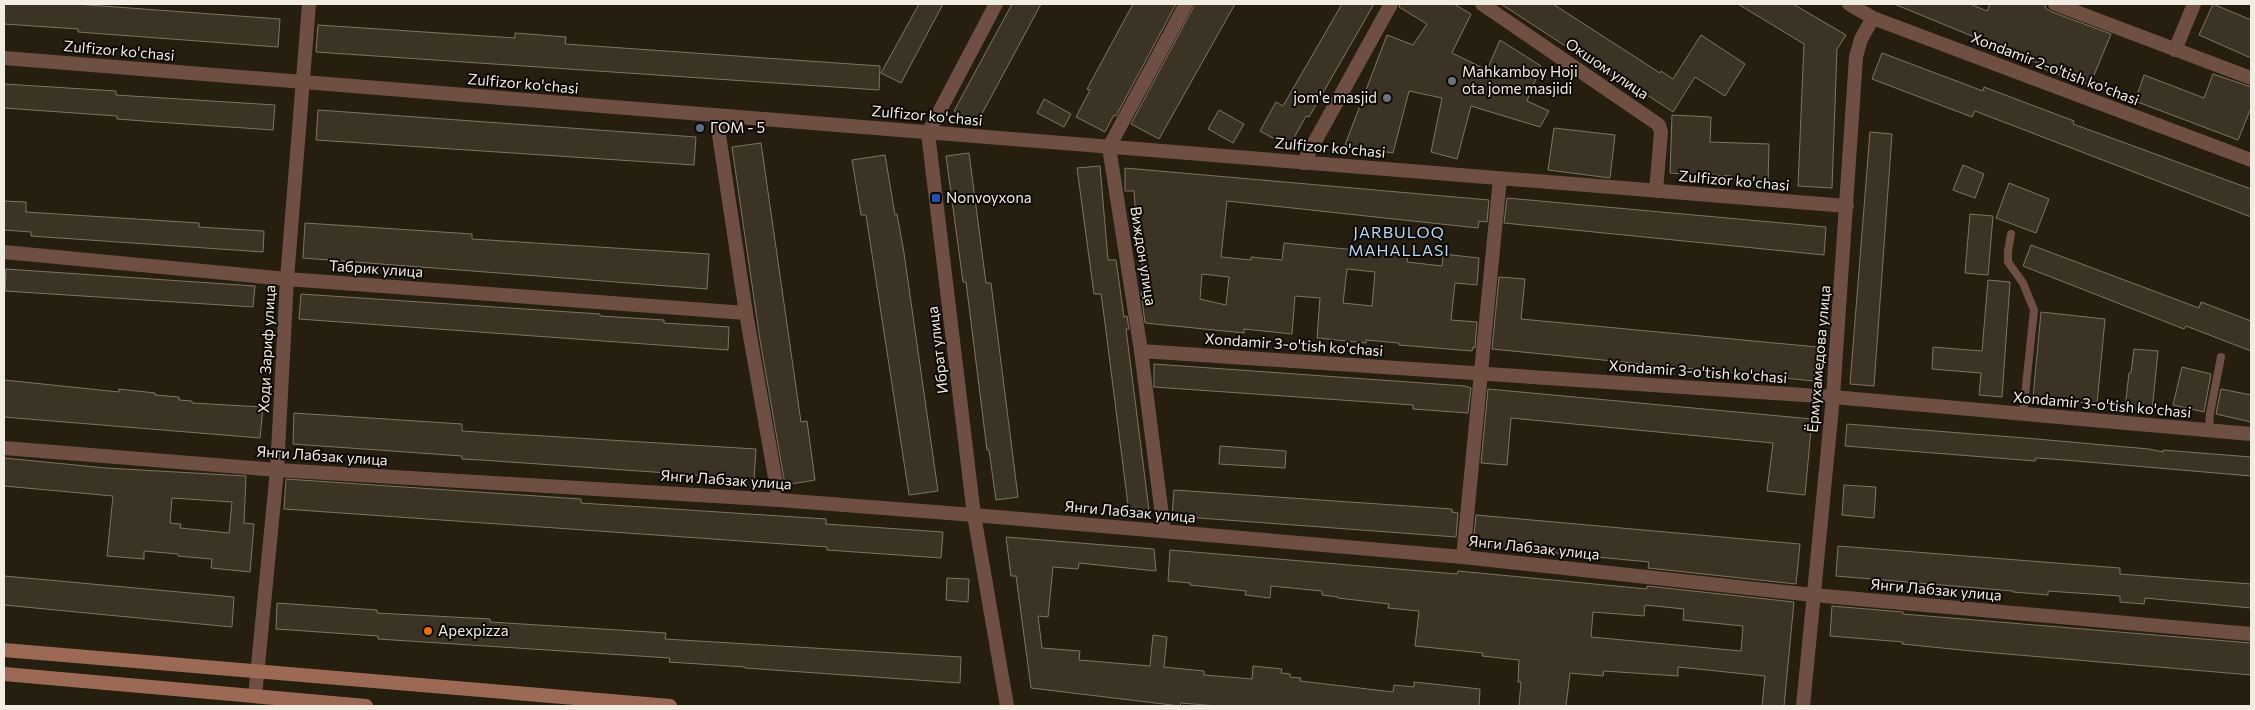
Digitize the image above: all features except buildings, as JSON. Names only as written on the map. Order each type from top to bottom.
[{"type":"main road","points":[[4,650],[670,706]]},
{"type":"main road","points":[[4,674],[248,699],[366,706]]},
{"type":"street","name":"Ходи Зариф улица","points":[[248,699],[256,672],[277,470],[287,279],[309,4]]},
{"type":"street","points":[[928,132],[996,4]]},
{"type":"street","points":[[1109,147],[1186,4]]},
{"type":"street","points":[[1303,163],[1391,4]]},
{"type":"street","name":"Окшом улица","points":[[1483,4],[1659,125],[1661,132],[1656,191]]},
{"type":"street","name":"Xondamir 2-o'tish ko'chasi","points":[[1849,4],[1874,18],[2251,160]]},
{"type":"street","points":[[2056,4],[2251,78]]},
{"type":"street","points":[[2175,50],[2194,4]]},
{"type":"street","name":"Ёрмухамедова улица","points":[[1803,706],[1833,397],[1856,57],[1861,39],[1874,18]]},
{"type":"street","name":"Zulfizor ko'chasi","points":[[4,58],[1847,206]]},
{"type":"street","points":[[716,115],[746,313],[779,500]]},
{"type":"street","name":"Ибрат улица","points":[[928,132],[974,515],[1007,706]]},
{"type":"street","name":"Виждон улица","points":[[1109,147],[1142,351],[1164,532]]},
{"type":"street","points":[[1463,557],[1500,178]]},
{"type":"street","name":"Табрик улица","points":[[4,252],[287,279],[746,313]]},
{"type":"street","name":"Xondamir 3-o'tish ko'chasi","points":[[1142,351],[1833,397],[2251,434]]},
{"type":"street","name":"Янги Лабзак улица","points":[[4,448],[277,470],[779,500],[974,515],[1463,557],[1813,595],[2251,634]]},
{"type":"lane","points":[[2011,234],[2008,262],[2023,283],[2034,310],[2023,414]]},
{"type":"lane","points":[[2209,430],[2210,413],[2221,357]]},
{"type":"place","name":"Mahkamboy Hoji ota jome masjidi","points":[[1452,81]]},
{"type":"place","name":"jom'e masjid","points":[[1387,98]]},
{"type":"place","name":"ГОМ - 5","points":[[700,128]]},
{"type":"place","name":"Nonvoyxona","points":[[936,198]]},
{"type":"place","name":"Apexpizza","points":[[428,631]]},
{"type":"district","name":"JARBULOQ MAHALLASI","points":[[1399,241]]}]
